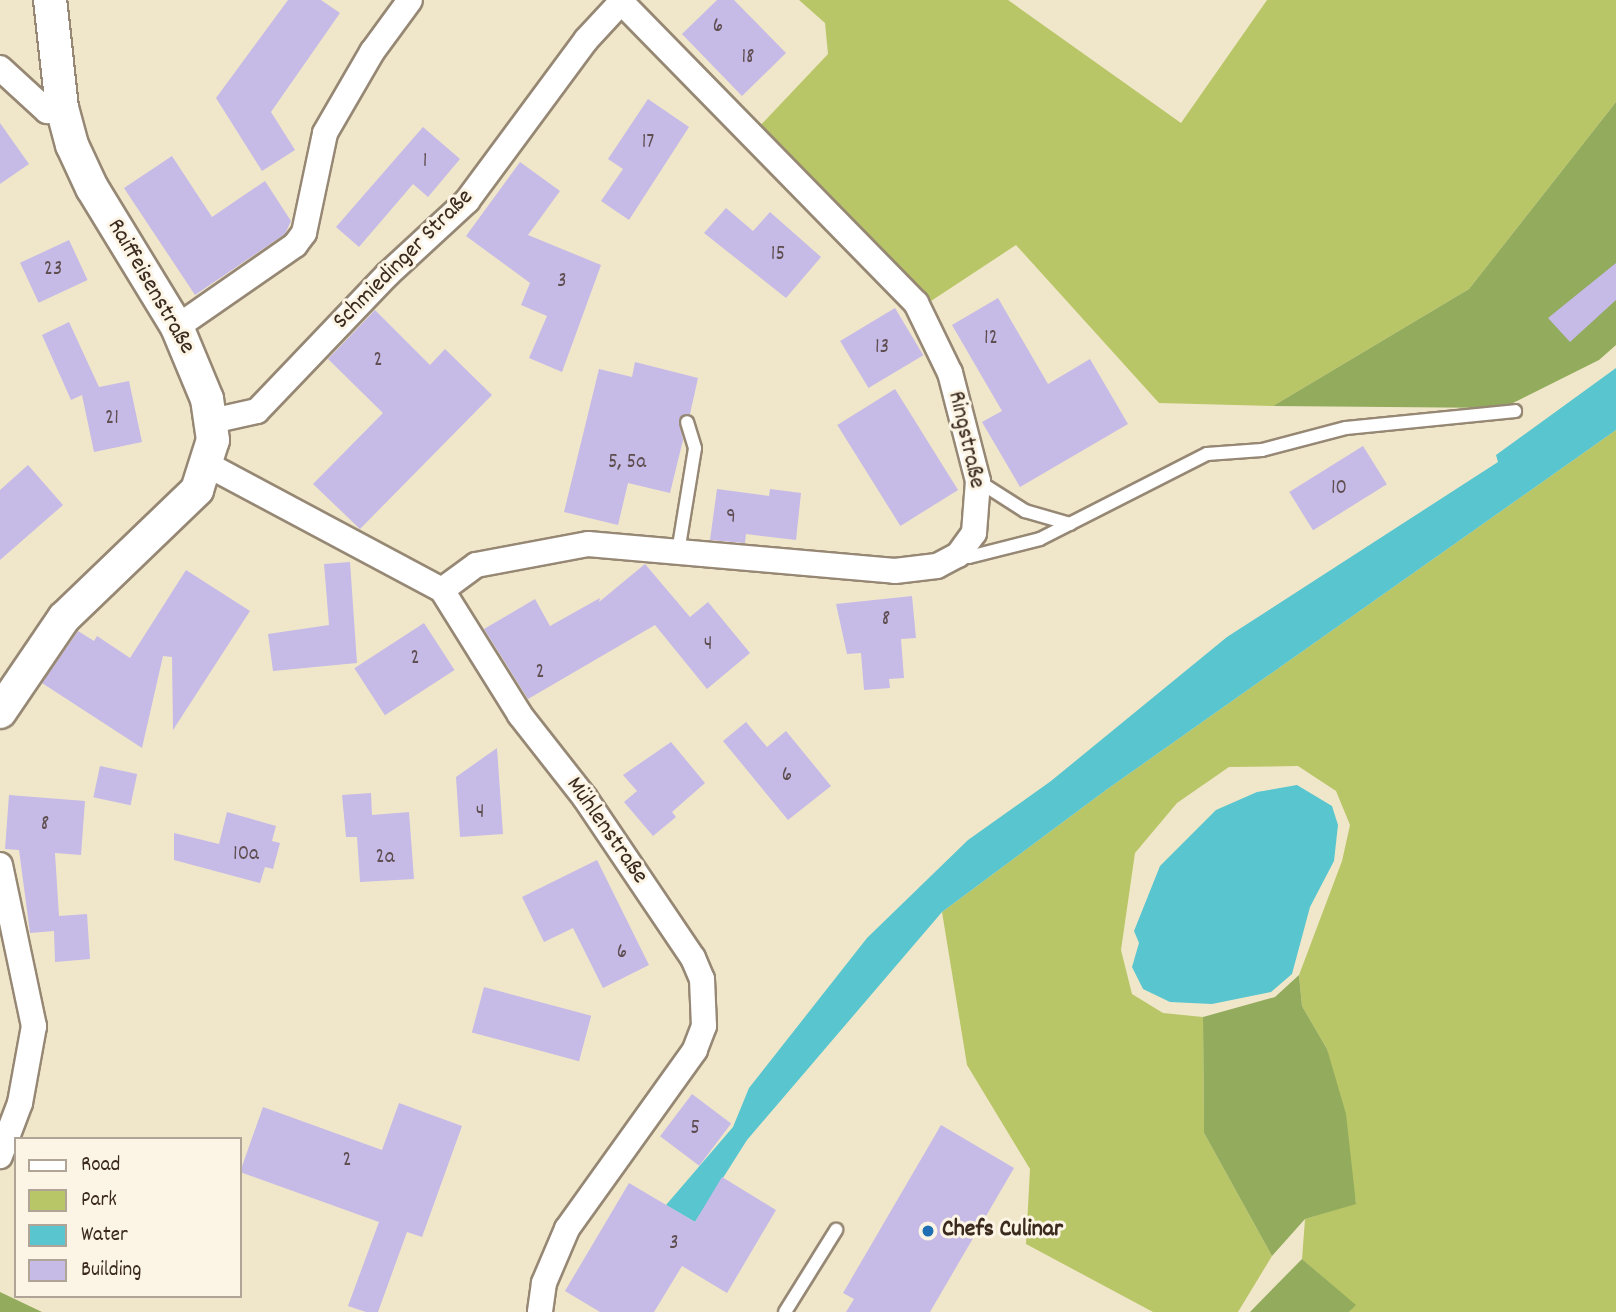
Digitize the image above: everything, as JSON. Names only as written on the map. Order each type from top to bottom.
[{"type":"street","name":"Raiffeisenstraße","points":[[0,712],[52,632],[197,490],[208,465],[212,421],[177,327],[92,188],[62,107],[50,0]]},
{"type":"street","points":[[177,327],[295,245],[304,233],[325,133],[372,52],[410,0]]},
{"type":"street","name":"Schmiedinger Straße","points":[[212,421],[257,411],[388,274],[467,201],[586,40],[622,1]]},
{"type":"street","name":"Ringstraße","points":[[622,1],[916,303],[950,373],[978,481],[974,533],[958,555]]},
{"type":"street","points":[[0,68],[47,111],[62,107]]},
{"type":"street","name":"Mühlenstraße","points":[[208,465],[442,590],[520,715],[585,798],[693,958],[705,1001],[704,1026],[695,1050],[567,1229],[544,1283],[540,1312]]},
{"type":"street","points":[[442,590],[477,565],[588,544],[895,571],[937,566],[958,555]]},
{"type":"street","points":[[0,865],[34,1026],[20,1103],[0,1156]]},
{"type":"lane","points":[[958,555],[969,557],[1040,539],[1220,450],[1262,450],[1346,428],[1515,411]]},
{"type":"lane","points":[[678,552],[695,447],[687,422]]},
{"type":"lane","points":[[978,481],[1025,511],[1070,524]]},
{"type":"lane","points":[[785,1312],[836,1230]]},
{"type":"green space","points":[[799,0],[1008,0],[1181,123],[1267,0],[1616,0],[1616,102],[1469,289],[1273,406],[1159,403],[1016,245],[928,303],[756,130],[828,54],[825,23]]},
{"type":"green space","points":[[1616,102],[1616,345],[1599,360],[1503,408],[1273,406],[1469,289]]},
{"type":"green space","points":[[1616,430],[1616,1312],[1349,1312],[1355,1305],[1302,1259],[1305,1219],[1356,1203],[1327,1049],[1302,1006],[1299,975],[1342,861],[1350,825],[1336,791],[1298,766],[1229,767],[1177,803],[1135,853],[1121,950],[1132,994],[1163,1013],[1203,1017],[1204,1133],[1272,1256],[1238,1312],[1153,1312],[1026,1244],[1030,1169],[967,1065],[942,912],[1106,790]]},
{"type":"green space","points":[[1299,975],[1302,1006],[1327,1049],[1346,1114],[1356,1204],[1305,1219],[1272,1256],[1204,1133],[1203,1017],[1275,997]]},
{"type":"green space","points":[[1302,1259],[1356,1305],[1349,1312],[1250,1312]]},
{"type":"green space","points":[[0,1292],[42,1312],[0,1312]]},
{"type":"water","points":[[1616,368],[1616,430],[1106,790],[942,912],[747,1140],[695,1222],[666,1205],[733,1127],[749,1088],[867,938],[968,840],[1051,781],[1227,637],[1498,462],[1496,455]]},
{"type":"water","points":[[1297,785],[1332,806],[1338,825],[1334,861],[1310,907],[1292,974],[1271,992],[1212,1004],[1170,1002],[1143,989],[1132,967],[1139,943],[1134,931],[1160,866],[1216,810],[1257,792]]},
{"type":"building","points":[[288,0],[321,0],[340,13],[271,112],[295,150],[262,171],[216,98]]},
{"type":"building","points":[[717,0],[734,0],[786,53],[742,96],[682,34]]},
{"type":"building","points":[[648,99],[689,127],[629,220],[601,201],[623,169],[608,159]]},
{"type":"building","points":[[0,123],[29,164],[0,184]]},
{"type":"building","points":[[423,127],[460,159],[428,197],[413,184],[359,247],[336,227]]},
{"type":"building","points":[[172,156],[212,217],[265,181],[291,221],[285,234],[195,295],[124,188]]},
{"type":"building","points":[[520,162],[560,191],[528,235],[601,265],[562,372],[529,358],[547,316],[521,305],[530,283],[466,236]]},
{"type":"building","points":[[726,208],[753,231],[770,212],[821,257],[786,298],[704,233]]},
{"type":"building","points":[[69,240],[88,280],[39,303],[20,263]]},
{"type":"building","points":[[1616,263],[1616,300],[1570,342],[1548,318]]},
{"type":"building","points":[[998,298],[1048,384],[1090,359],[1128,424],[1020,487],[982,422],[1002,411],[952,325]]},
{"type":"building","points":[[895,308],[923,355],[868,388],[840,341]]},
{"type":"building","points":[[375,310],[430,365],[445,349],[492,395],[360,529],[313,484],[383,413],[328,359]]},
{"type":"building","points":[[69,322],[99,387],[129,381],[142,442],[94,452],[82,395],[71,400],[42,335]]},
{"type":"building","points":[[635,362],[698,378],[690,414],[679,419],[683,440],[670,493],[628,483],[618,525],[564,512],[599,369],[632,377]]},
{"type":"building","points":[[895,389],[958,490],[900,526],[837,425]]},
{"type":"building","points":[[1363,446],[1387,484],[1313,530],[1289,492]]},
{"type":"building","points":[[28,465],[63,505],[0,560],[0,490]]},
{"type":"building","points":[[717,489],[769,496],[770,489],[801,493],[796,540],[746,534],[745,543],[710,540]]},
{"type":"building","points":[[350,562],[357,663],[273,671],[268,634],[329,625],[324,564]]},
{"type":"building","points":[[645,564],[690,617],[708,602],[750,653],[707,689],[655,625],[528,699],[484,629],[535,599],[550,626],[600,598],[599,602]]},
{"type":"building","points":[[186,570],[250,611],[173,730],[172,657],[163,656],[142,748],[42,683],[78,631],[94,641],[97,636],[130,658]]},
{"type":"building","points":[[912,596],[916,638],[901,639],[904,678],[889,679],[890,688],[864,690],[861,653],[847,654],[836,604]]},
{"type":"building","points":[[424,623],[454,670],[385,715],[354,668]]},
{"type":"building","points":[[746,722],[767,747],[786,731],[831,786],[788,820],[723,741]]},
{"type":"building","points":[[671,742],[705,783],[672,812],[676,817],[653,836],[624,802],[637,791],[623,775]]},
{"type":"building","points":[[497,748],[503,834],[460,837],[456,777]]},
{"type":"building","points":[[100,766],[137,774],[131,805],[93,797]]},
{"type":"building","points":[[371,793],[372,815],[409,812],[414,879],[360,882],[357,837],[346,837],[342,795]]},
{"type":"building","points":[[9,795],[85,801],[81,855],[55,853],[59,916],[87,914],[90,959],[55,962],[54,931],[30,933],[19,850],[5,849]]},
{"type":"building","points":[[227,812],[276,826],[272,841],[280,843],[273,869],[265,867],[260,883],[174,860],[174,833],[219,844]]},
{"type":"building","points":[[597,860],[649,965],[603,988],[573,928],[544,942],[522,897]]},
{"type":"building","points":[[484,987],[591,1016],[579,1061],[472,1032]]},
{"type":"building","points":[[692,1094],[731,1123],[699,1166],[660,1136]]},
{"type":"building","points":[[399,1103],[462,1126],[422,1237],[407,1232],[378,1312],[366,1312],[348,1306],[379,1222],[242,1173],[242,1166],[263,1107],[382,1150]]},
{"type":"building","name":"Chefs Culinar","points":[[941,1125],[1014,1168],[930,1312],[846,1312],[854,1299],[843,1293]]},
{"type":"building","points":[[722,1177],[776,1210],[727,1293],[682,1266],[654,1312],[600,1312],[565,1291],[629,1183],[695,1222]]},
{"type":"place","name":"Chefs Culinar","points":[[928,1231]]}]
